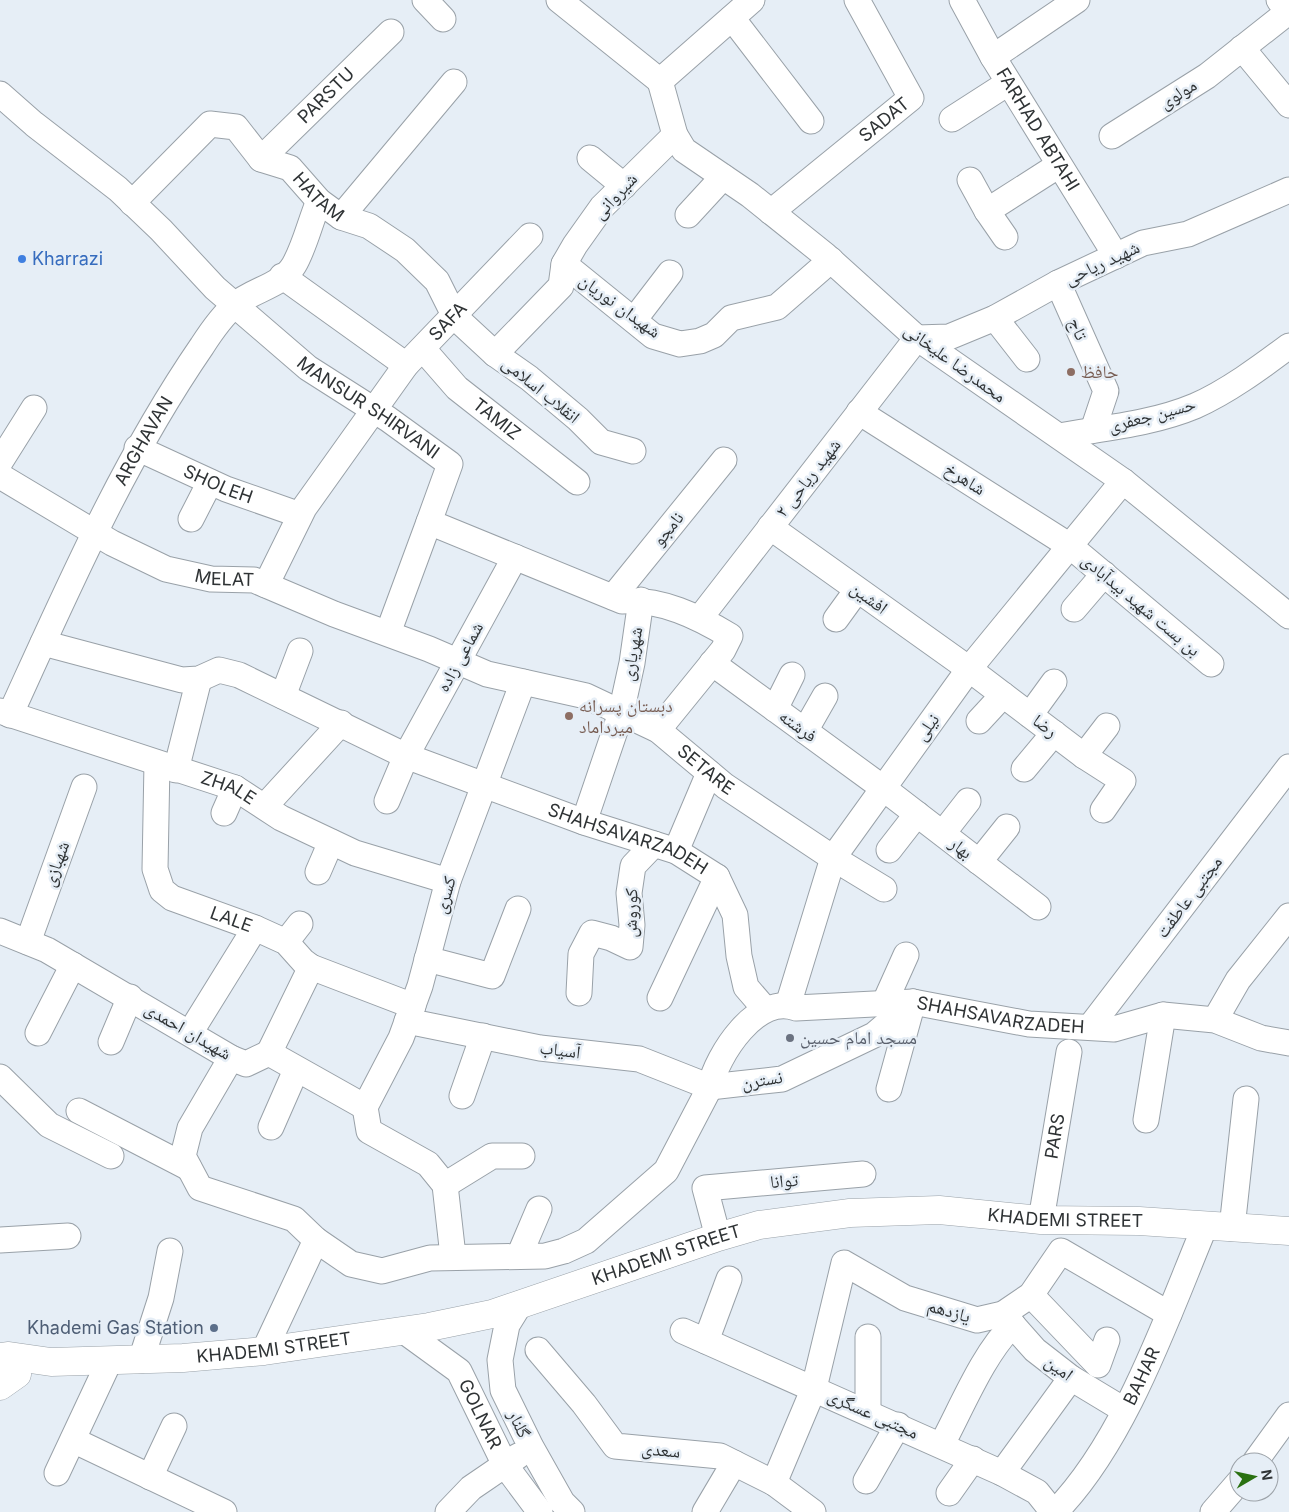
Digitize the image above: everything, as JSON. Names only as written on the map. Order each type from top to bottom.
[{"type":"main road","name":"KHADEMI STREET","points":[[4,1367],[51,1362],[109,1362],[264,1351],[404,1331],[492,1314],[514,1315],[593,1280],[718,1237],[759,1225],[850,1212],[939,1210],[1040,1220],[1139,1221],[1289,1231]]},
{"type":"street","points":[[425,0],[444,19]]},
{"type":"street","points":[[559,0],[660,81],[752,0]]},
{"type":"street","name":"SADAT","points":[[771,212],[911,98],[857,0]]},
{"type":"street","name":"FARHAD ABTAHI","points":[[962,0],[1008,83],[1116,256]]},
{"type":"street","points":[[993,57],[1077,0]]},
{"type":"street","name":"مولوی","points":[[1112,136],[1207,76],[1288,12],[1279,0]]},
{"type":"street","points":[[732,18],[811,121]]},
{"type":"street","name":"PARSTU","points":[[261,159],[391,32]]},
{"type":"street","points":[[1242,48],[1289,105]]},
{"type":"street","name":"محمدرضا علیخانی","points":[[660,81],[675,135],[684,150],[771,212],[831,260],[917,338],[1123,481],[1289,616]]},
{"type":"street","points":[[341,217],[454,82]]},
{"type":"street","points":[[952,119],[1008,83]]},
{"type":"street","name":"MANSUR SHIRVANI","points":[[0,94],[132,203],[215,288],[308,368],[374,410],[450,464],[429,522]]},
{"type":"street","points":[[132,203],[210,124],[236,127],[261,159]]},
{"type":"street","name":"شیروانی","points":[[495,354],[561,286],[564,264],[602,207],[675,135]]},
{"type":"street","points":[[590,158],[624,186]]},
{"type":"street","name":"HATAM","points":[[261,159],[290,168],[319,202],[341,217],[369,226],[405,250],[437,281],[455,317]]},
{"type":"street","points":[[987,211],[1059,165]]},
{"type":"street","points":[[688,215],[723,177]]},
{"type":"street","points":[[970,180],[1004,237]]},
{"type":"street","name":"شهید ریاحی","points":[[917,338],[949,337],[995,318],[1058,283],[1143,243],[1188,234],[1289,190]]},
{"type":"street","name":"ARGHAVAN","points":[[5,713],[43,643],[94,532],[138,448],[203,344],[235,305],[254,292],[275,283],[293,266],[319,202]]},
{"type":"street","name":"SAFA","points":[[374,410],[414,357],[455,317],[530,236]]},
{"type":"street","name":"شهیدان نوریان","points":[[564,264],[654,336],[680,344],[700,341],[714,335],[731,318],[778,307],[831,260]]},
{"type":"street","points":[[634,320],[670,273]]},
{"type":"street","points":[[282,276],[414,357]]},
{"type":"street","name":"تاج","points":[[1058,283],[1106,391],[1093,430]]},
{"type":"street","name":"انقلاب اسلامی","points":[[455,317],[495,354],[530,378],[601,442],[633,451]]},
{"type":"street","points":[[995,318],[1027,359]]},
{"type":"street","name":"شهید ریاحی ۲","points":[[700,618],[917,338]]},
{"type":"street","name":"حسین جعفری","points":[[1059,436],[1135,423],[1195,406],[1260,368],[1289,346]]},
{"type":"street","name":"TAMIZ","points":[[414,357],[457,388],[577,482]]},
{"type":"street","points":[[0,462],[34,408]]},
{"type":"street","points":[[266,585],[300,515],[374,410]]},
{"type":"street","name":"شاهرخ","points":[[859,412],[1070,546]]},
{"type":"street","name":"SHOLEH","points":[[138,448],[210,482],[300,515]]},
{"type":"street","name":"نامجو","points":[[613,597],[724,460]]},
{"type":"street","name":"MELAT","points":[[0,476],[94,532],[166,569],[211,579],[254,580],[458,661]]},
{"type":"street","name":"نیلی","points":[[776,1007],[833,858],[968,669],[1123,481]]},
{"type":"street","points":[[191,520],[210,482]]},
{"type":"street","points":[[388,633],[429,522],[622,601],[641,600],[660,604],[700,618],[730,636],[712,663],[658,730]]},
{"type":"street","name":"افشین","points":[[770,527],[968,669]]},
{"type":"street","name":"بن بست شهید بیدآبادی","points":[[1070,546],[1212,664]]},
{"type":"street","name":"شماعی زاده","points":[[387,802],[406,756],[515,557]]},
{"type":"street","points":[[1074,609],[1104,574]]},
{"type":"street","points":[[836,618],[857,590]]},
{"type":"street","name":"شهریاری","points":[[584,822],[621,713],[632,663],[641,600]]},
{"type":"street","name":"SHAHSAVARZADEH","points":[[43,643],[182,680],[199,679],[219,670],[239,675],[406,756],[584,822],[665,848],[717,877],[735,915],[739,956],[746,987],[776,1007],[796,1008],[913,1002],[1029,1024],[1114,1029],[1163,1015],[1215,1020],[1261,1038],[1289,1043]]},
{"type":"street","points":[[283,696],[300,651]]},
{"type":"street","name":"SETARE","points":[[458,661],[487,674],[586,696],[658,730],[709,773],[833,858],[884,889]]},
{"type":"street","name":"فرشته","points":[[712,663],[884,788]]},
{"type":"street","name":"رضا","points":[[968,669],[1084,756],[1123,781],[1103,810]]},
{"type":"street","points":[[775,709],[792,675]]},
{"type":"street","name":"LALE","points":[[199,679],[166,766],[155,869],[162,890],[172,898],[255,928],[293,933],[303,961],[311,967],[410,1013]]},
{"type":"street","name":"کسری","points":[[365,1106],[401,1038],[428,959],[448,881],[523,682]]},
{"type":"street","points":[[1030,715],[1054,682]]},
{"type":"street","points":[[979,721],[1003,695]]},
{"type":"street","points":[[805,731],[825,696]]},
{"type":"street","name":"ZHALE","points":[[5,713],[235,788],[281,818],[355,853],[448,881]]},
{"type":"street","points":[[265,806],[341,723]]},
{"type":"street","points":[[1084,756],[1107,726]]},
{"type":"street","points":[[1024,769],[1054,733]]},
{"type":"street","name":"مجتبی عاطفت","points":[[1090,1027],[1289,766]]},
{"type":"street","points":[[665,848],[709,773]]},
{"type":"street","name":"شهبازی","points":[[28,942],[84,787]]},
{"type":"street","points":[[224,813],[235,788]]},
{"type":"street","name":"بهار","points":[[884,788],[980,862],[1007,894],[1038,907]]},
{"type":"street","points":[[943,833],[968,801]]},
{"type":"street","points":[[889,850],[917,814]]},
{"type":"street","points":[[980,862],[1007,827]]},
{"type":"street","points":[[318,872],[332,842]]},
{"type":"street","name":"کوروش","points":[[579,993],[581,954],[592,933],[611,938],[630,947],[632,925],[629,893],[634,866],[665,848]]},
{"type":"street","points":[[660,998],[717,877]]},
{"type":"street","points":[[428,959],[492,976],[518,909]]},
{"type":"street","points":[[1215,1020],[1238,980],[1289,916]]},
{"type":"street","points":[[190,1033],[255,928]]},
{"type":"street","name":"شهیدان احمدی","points":[[0,931],[28,942],[73,965],[231,1058],[246,1064],[269,1053]]},
{"type":"street","points":[[884,1004],[906,955]]},
{"type":"street","points":[[38,1033],[73,965]]},
{"type":"street","points":[[311,967],[269,1053],[296,1070],[365,1106],[369,1131],[428,1164],[444,1185],[453,1256]]},
{"type":"street","points":[[111,1042],[130,997]]},
{"type":"street","points":[[889,1089],[913,1002]]},
{"type":"street","name":"نسترن","points":[[710,1087],[782,1079],[874,1035],[913,1002]]},
{"type":"street","points":[[231,1058],[190,1128],[183,1156],[200,1188],[294,1219],[316,1240],[351,1264],[382,1270],[430,1258],[453,1256],[545,1256],[564,1251],[586,1241],[666,1172],[710,1087],[713,1075],[739,1031],[776,1007]]},
{"type":"street","name":"آسیاب","points":[[410,1013],[483,1036],[540,1048],[639,1059],[710,1087]]},
{"type":"street","points":[[1146,1120],[1163,1015]]},
{"type":"street","points":[[462,1096],[483,1036]]},
{"type":"street","name":"PARS","points":[[1040,1220],[1069,1052]]},
{"type":"street","points":[[271,1127],[296,1070]]},
{"type":"street","points":[[0,1077],[49,1125],[111,1156]]},
{"type":"street","name":"BAHAR","points":[[1054,1512],[1094,1465],[1138,1385],[1168,1314],[1219,1227],[1246,1099]]},
{"type":"street","points":[[79,1110],[189,1168]]},
{"type":"street","points":[[444,1185],[492,1156],[522,1156]]},
{"type":"street","name":"توانا","points":[[718,1237],[705,1188],[863,1174]]},
{"type":"street","points":[[519,1256],[539,1209]]},
{"type":"street","points":[[0,1240],[68,1236]]},
{"type":"street","points":[[264,1351],[316,1240]]},
{"type":"street","points":[[586,1241],[593,1280]]},
{"type":"street","points":[[141,1360],[161,1298],[170,1251]]},
{"type":"street","name":"یازدهم","points":[[814,1388],[844,1263],[906,1298],[977,1320],[1008,1320],[1031,1295],[1061,1251],[1168,1314]]},
{"type":"street","points":[[706,1341],[728,1279]]},
{"type":"street","points":[[1031,1295],[1098,1365],[1107,1340]]},
{"type":"street","name":"گلنار","points":[[514,1315],[500,1360],[503,1390],[531,1447],[562,1502],[572,1512]]},
{"type":"street","points":[[942,1444],[985,1364],[1003,1335],[1008,1320]]},
{"type":"street","name":"امین","points":[[1008,1320],[1035,1350],[1071,1378],[1124,1410]]},
{"type":"street","name":"GOLNAR","points":[[404,1331],[459,1371],[505,1465],[540,1512]]},
{"type":"street","name":"مجتبی عسگری","points":[[683,1331],[942,1444],[1002,1473],[1036,1492],[1054,1512]]},
{"type":"street","points":[[868,1337],[868,1412]]},
{"type":"street","name":"سعدی","points":[[538,1350],[584,1404],[615,1446],[720,1456],[774,1483],[813,1512]]},
{"type":"street","points":[[57,1473],[109,1362]]},
{"type":"street","points":[[1002,1473],[1071,1378]]},
{"type":"street","points":[[774,1483],[814,1388]]},
{"type":"street","points":[[1262,1452],[1289,1415]]},
{"type":"street","points":[[866,1481],[898,1425]]},
{"type":"street","points":[[150,1477],[174,1426]]},
{"type":"street","points":[[73,1440],[224,1512]]},
{"type":"street","points":[[448,1512],[471,1488],[531,1447]]},
{"type":"street","points":[[949,1493],[973,1459]]},
{"type":"street","points":[[705,1512],[734,1463]]},
{"type":"street","points":[[1213,1512],[1229,1494]]},
{"type":"place","name":"Kharrazi","points":[[22,259]]},
{"type":"place","name":"حافظ","points":[[1071,372]]},
{"type":"place","name":"دبستان پسرانه میرداماد","points":[[569,716]]},
{"type":"place","name":"مسجد امام حسین","points":[[790,1038]]},
{"type":"place","name":"Khademi Gas Station","points":[[214,1328]]}]
